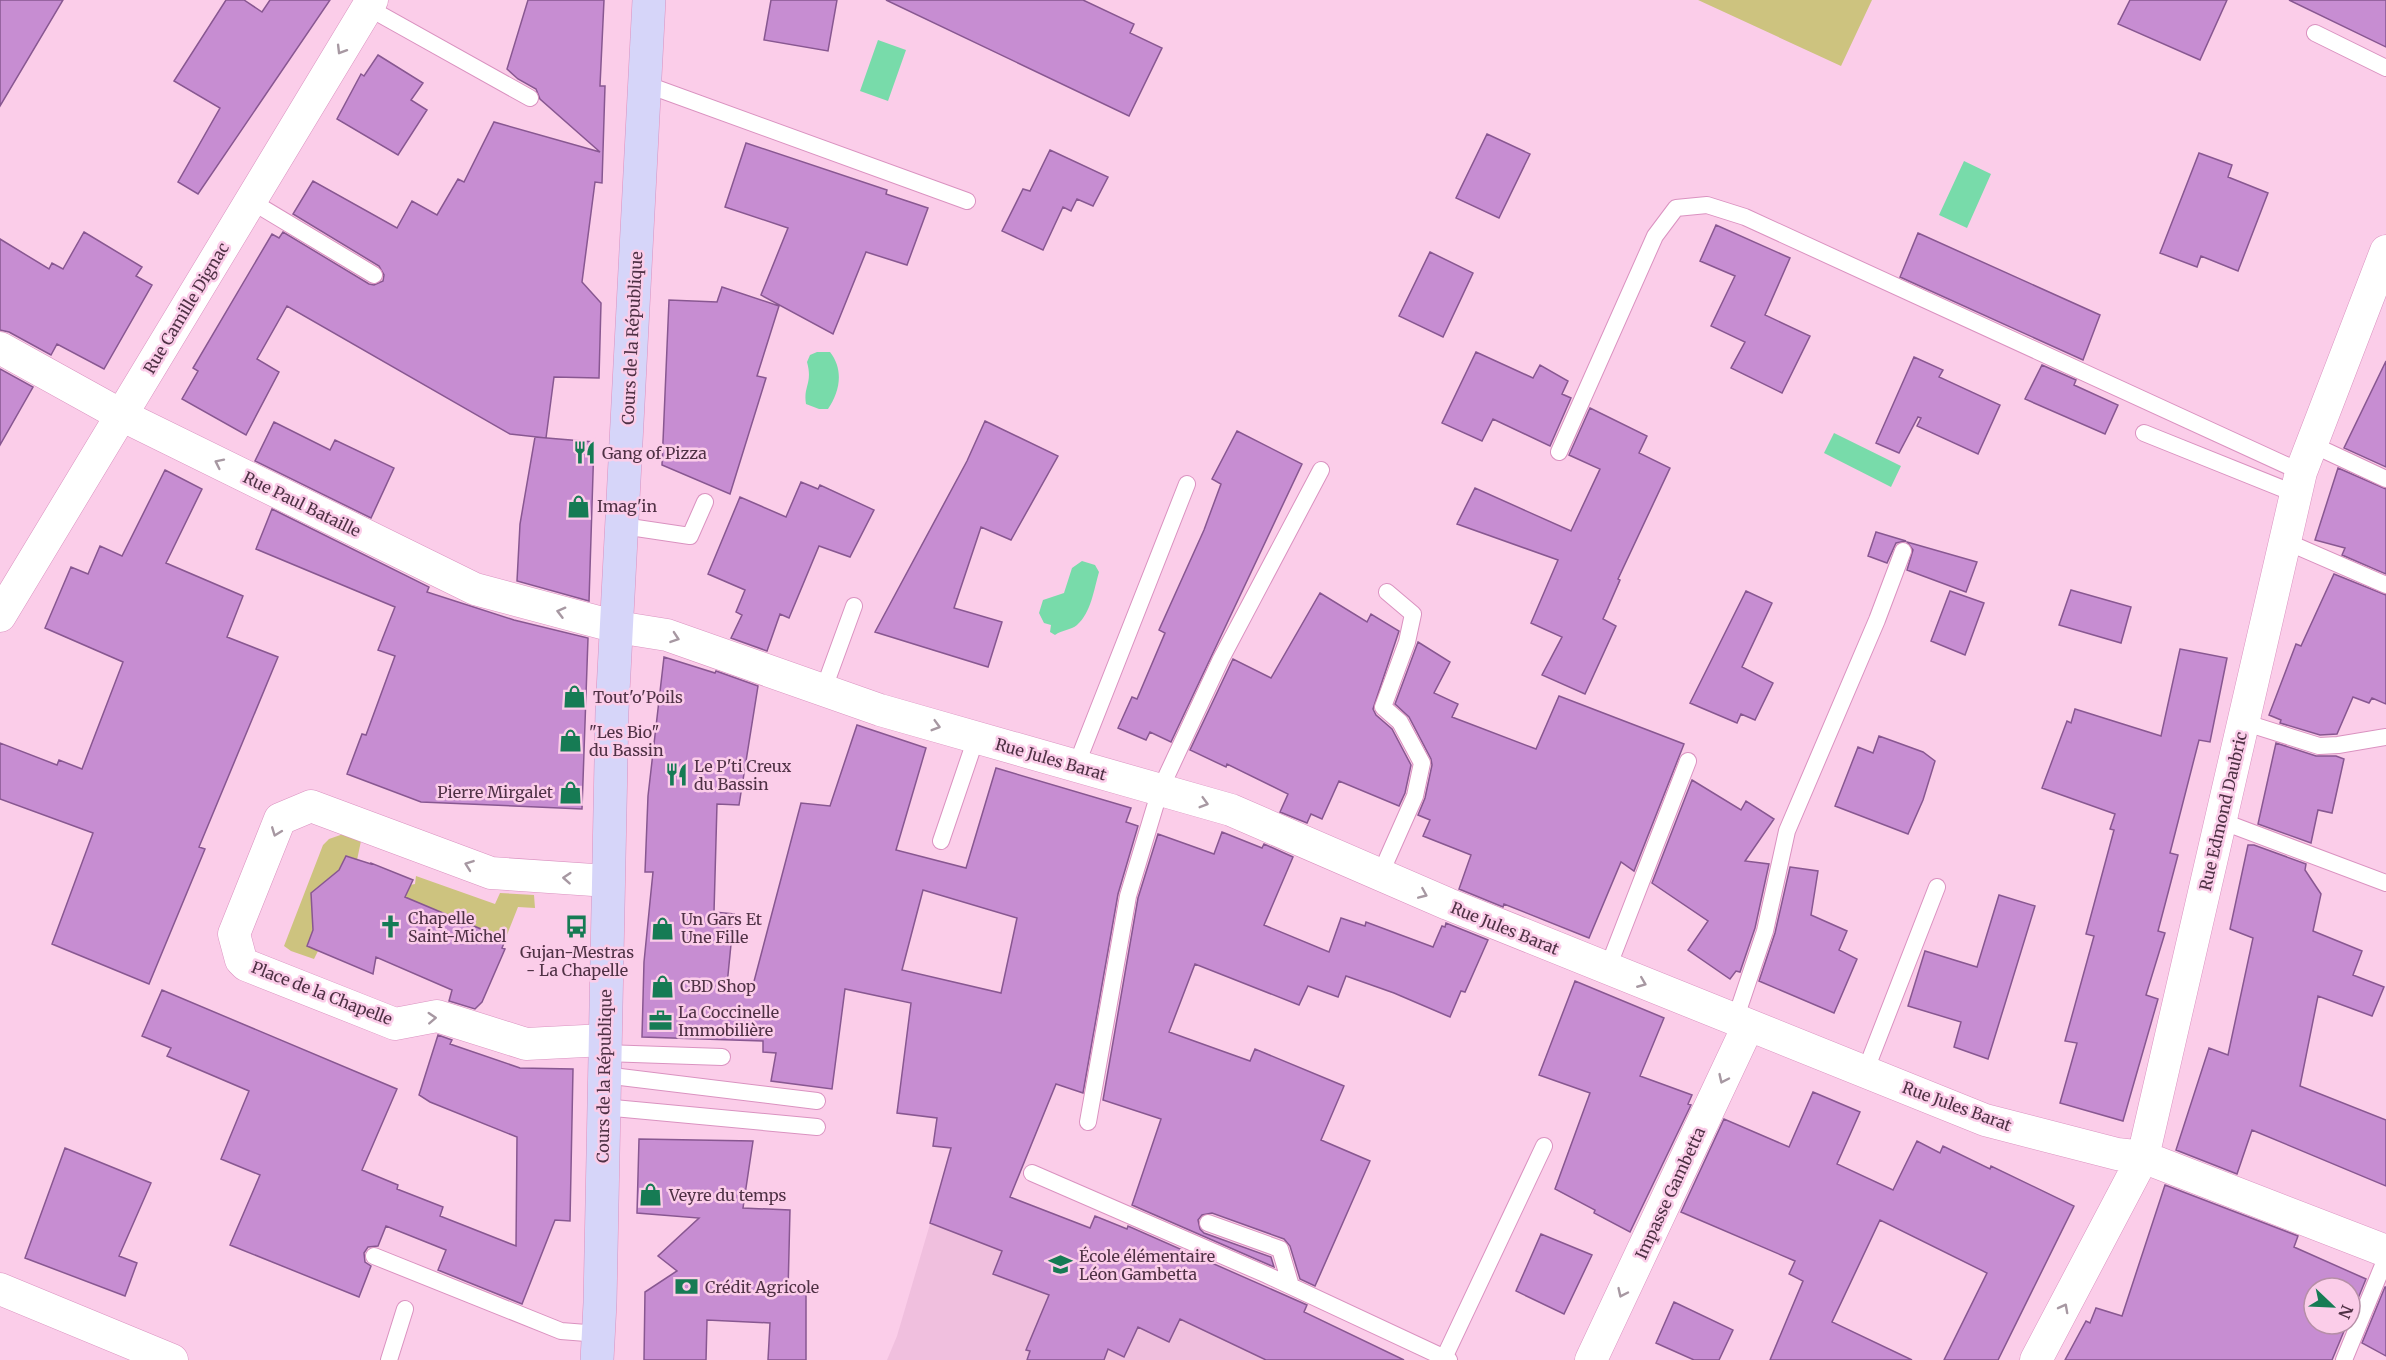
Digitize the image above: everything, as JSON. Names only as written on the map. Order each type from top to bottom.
[{"type":"main road","name":"Cours de la République","points":[[598,1347],[612,711],[649,0]]},
{"type":"street","name":"Rue Camille Dignac","points":[[0,616],[370,3]]},
{"type":"street","name":"Rue Edmond Daubric","points":[[2037,1360],[2143,1157],[2302,470],[2386,251]]},
{"type":"street","name":"Rue Paul Bataille","points":[[0,348],[121,415],[475,589],[617,627]]},
{"type":"street","name":"Rue Jules Barat","points":[[617,627],[667,635],[880,710],[1231,810],[1607,970],[1985,1120],[2117,1154],[2143,1157],[2386,1251]]},
{"type":"street","name":"Place de la Chapelle","points":[[604,1069],[437,1016],[395,1024],[246,964],[242,960],[234,934],[280,819],[311,806],[491,873],[608,881]]},
{"type":"street","name":"Impasse Gambetta","points":[[1591,1360],[1742,1023]]},
{"type":"street","points":[[0,1289],[172,1360]]},
{"type":"lane","points":[[370,3],[530,98]]},
{"type":"lane","points":[[2315,33],[2386,68]]},
{"type":"lane","points":[[645,84],[967,201]]},
{"type":"lane","points":[[251,201],[374,275]]},
{"type":"lane","points":[[1559,452],[1654,236],[1676,208],[1707,205],[1745,217],[2302,470]]},
{"type":"lane","points":[[2144,433],[2302,470],[2386,479]]},
{"type":"lane","points":[[1088,1122],[1128,896],[1160,790],[1221,659],[1321,470]]},
{"type":"lane","points":[[1076,766],[1186,484]]},
{"type":"lane","points":[[623,526],[690,536],[705,502]]},
{"type":"lane","points":[[2284,541],[2386,585]]},
{"type":"lane","points":[[1742,1023],[1787,831],[1873,630],[1903,551]]},
{"type":"lane","points":[[1380,875],[1415,796],[1422,762],[1400,723],[1383,707],[1407,642],[1413,614],[1387,592]]},
{"type":"lane","points":[[824,691],[854,606]]},
{"type":"lane","points":[[2243,722],[2319,746],[2386,737]]},
{"type":"lane","points":[[941,841],[976,738]]},
{"type":"lane","points":[[1607,970],[1688,761]]},
{"type":"lane","points":[[2221,821],[2386,883]]},
{"type":"lane","points":[[1865,1072],[1936,887]]},
{"type":"lane","points":[[604,1069],[722,1057]]},
{"type":"lane","points":[[604,1069],[817,1101]]},
{"type":"lane","points":[[604,1069],[817,1127]]},
{"type":"lane","points":[[1032,1173],[1292,1286],[1446,1359],[1544,1146]]},
{"type":"lane","points":[[1208,1223],[1280,1249],[1292,1286]]},
{"type":"lane","points":[[374,1256],[598,1347]]},
{"type":"lane","points":[[2344,1360],[2386,1258]]},
{"type":"lane","points":[[389,1360],[405,1309]]},
{"type":"shaded area","points":[[1698,0],[1872,0],[1841,66]]},
{"type":"shaded area","points":[[878,40],[906,50],[888,101],[860,91]]},
{"type":"shaded area","points":[[1964,161],[1991,174],[1967,228],[1939,215]]},
{"type":"shaded area","points":[[817,352],[830,352],[839,373],[838,388],[828,409],[819,409],[806,404],[809,380],[807,362],[810,355]]},
{"type":"shaded area","points":[[1834,433],[1901,466],[1891,487],[1824,453]]},
{"type":"shaded area","points":[[1082,561],[1095,565],[1099,572],[1086,614],[1077,625],[1055,635],[1050,632],[1051,625],[1044,623],[1039,613],[1043,600],[1064,593],[1072,568]]},
{"type":"shaded area","points":[[349,832],[361,841],[357,860],[351,857],[346,860],[334,876],[320,887],[312,902],[312,909],[316,909],[322,926],[309,940],[313,949],[318,951],[314,959],[291,951],[284,946],[323,845],[329,839]]},
{"type":"shaded area","points":[[416,876],[495,904],[500,893],[534,895],[535,908],[518,907],[503,945],[489,933],[470,924],[429,914],[432,908],[403,902],[410,885],[415,884]]},
{"type":"shaded area","name":"École élémentaire Léon Gambetta","points":[[945,1173],[1089,1228],[1095,1216],[1149,1238],[1404,1360],[887,1360],[897,1336]]},
{"type":"building","points":[[0,0],[63,0],[0,106]]},
{"type":"building","points":[[226,0],[244,0],[262,12],[270,0],[330,0],[198,194],[178,182],[220,108],[174,81]]},
{"type":"building","points":[[528,0],[604,0],[600,86],[605,86],[602,183],[595,182],[582,282],[601,303],[599,378],[554,377],[546,438],[510,434],[287,306],[257,359],[279,372],[246,435],[182,399],[198,371],[193,368],[272,234],[279,238],[283,232],[369,284],[374,285],[383,281],[384,275],[379,266],[293,214],[313,181],[397,228],[412,201],[437,215],[458,179],[464,182],[494,122],[600,152],[540,99],[536,89],[518,79],[507,69]]},
{"type":"building","points":[[771,0],[837,0],[828,51],[764,40]]},
{"type":"building","points":[[886,0],[1083,0],[1134,24],[1130,33],[1162,48],[1129,116]]},
{"type":"building","points":[[2130,0],[2227,0],[2200,60],[2118,24]]},
{"type":"building","points":[[2289,0],[2386,0],[2386,47]]},
{"type":"building","points":[[378,55],[423,83],[411,100],[427,110],[398,155],[337,119],[361,74],[364,76]]},
{"type":"building","points":[[1487,134],[1530,154],[1499,218],[1456,198]]},
{"type":"building","points":[[746,143],[887,190],[886,194],[928,208],[907,265],[866,252],[833,334],[761,295],[788,228],[725,207]]},
{"type":"building","points":[[1050,150],[1108,177],[1093,206],[1077,199],[1071,211],[1063,207],[1043,250],[1002,231],[1023,189],[1030,191]]},
{"type":"building","points":[[2199,153],[2232,165],[2228,177],[2268,193],[2238,271],[2201,256],[2197,267],[2160,253]]},
{"type":"building","points":[[1716,225],[1790,258],[1765,315],[1810,336],[1782,393],[1731,368],[1745,342],[1711,326],[1735,276],[1700,261]]},
{"type":"building","points":[[84,232],[142,267],[136,276],[152,285],[104,369],[57,344],[51,355],[9,332],[0,330],[0,239],[49,269],[52,263],[63,269]]},
{"type":"building","points":[[1918,233],[2100,315],[2083,360],[1900,277]]},
{"type":"building","points":[[1430,252],[1473,273],[1443,337],[1399,316]]},
{"type":"building","points":[[722,287],[779,306],[757,376],[766,378],[730,494],[662,465],[669,300],[717,302]]},
{"type":"building","points":[[1476,352],[1533,378],[1540,365],[1568,381],[1562,394],[1571,398],[1550,446],[1493,419],[1482,441],[1442,423]]},
{"type":"building","points":[[1914,357],[1943,370],[1939,377],[2000,405],[1978,454],[1917,426],[1921,418],[1918,417],[1899,453],[1876,443]]},
{"type":"building","points":[[2386,361],[2386,467],[2344,448]]},
{"type":"building","points":[[2042,365],[2076,380],[2074,385],[2118,405],[2105,434],[2025,399]]},
{"type":"building","points":[[0,369],[33,387],[0,445]]},
{"type":"building","points":[[1590,408],[1647,436],[1639,453],[1670,468],[1618,579],[1620,580],[1603,619],[1616,626],[1585,694],[1542,675],[1562,637],[1531,623],[1558,560],[1457,524],[1475,488],[1571,531],[1600,469],[1569,455]]},
{"type":"building","points":[[985,421],[1058,456],[1011,540],[981,527],[954,608],[1002,622],[988,667],[875,632],[967,461]]},
{"type":"building","points":[[274,422],[330,450],[335,440],[394,468],[371,518],[255,461]]},
{"type":"building","points":[[1237,431],[1302,464],[1171,742],[1150,732],[1146,740],[1118,728],[1132,697],[1137,699],[1165,633],[1159,630],[1204,530],[1221,484],[1212,479]]},
{"type":"building","points":[[535,437],[594,442],[589,601],[517,581],[520,524]]},
{"type":"building","points":[[2338,468],[2386,489],[2386,574],[2342,555],[2345,548],[2315,540]]},
{"type":"building","points":[[165,470],[202,489],[166,563],[243,596],[227,637],[278,657],[199,847],[205,849],[149,984],[52,944],[93,833],[0,799],[0,743],[57,765],[59,760],[82,769],[123,662],[45,628],[71,567],[88,574],[100,546],[122,556]]},
{"type":"building","points":[[801,482],[818,489],[820,485],[874,510],[850,557],[819,546],[789,618],[780,614],[767,651],[731,638],[742,615],[736,612],[745,590],[708,574],[740,497],[786,517]]},
{"type":"building","points":[[272,509],[429,587],[427,592],[514,620],[588,638],[582,809],[421,802],[347,774],[362,734],[366,735],[395,656],[378,650],[395,607],[256,549]]},
{"type":"building","points":[[1876,532],[1906,541],[1896,543],[1887,563],[1868,556]]},
{"type":"building","points":[[1907,542],[1977,562],[1966,592],[1907,570],[1913,550]]},
{"type":"building","points":[[2334,574],[2386,595],[2386,704],[2372,698],[2369,703],[2353,697],[2337,734],[2320,735],[2280,723],[2281,720],[2269,715],[2296,644],[2301,646]]},
{"type":"building","points":[[2071,590],[2131,607],[2121,643],[2059,625]]},
{"type":"building","points":[[1746,591],[1772,603],[1742,667],[1773,683],[1755,720],[1741,714],[1737,723],[1690,703]]},
{"type":"building","points":[[1950,591],[1984,603],[1965,655],[1931,641]]},
{"type":"building","points":[[1320,593],[1367,622],[1371,614],[1399,631],[1373,709],[1376,715],[1392,729],[1411,765],[1405,793],[1399,806],[1339,781],[1322,819],[1311,814],[1307,823],[1280,812],[1288,794],[1227,764],[1226,767],[1190,750],[1233,659],[1271,678]]},
{"type":"building","points":[[1418,642],[1450,662],[1434,693],[1458,704],[1452,717],[1536,749],[1559,696],[1684,744],[1634,871],[1621,862],[1589,938],[1504,904],[1503,907],[1459,889],[1471,855],[1423,836],[1430,820],[1418,815],[1425,798],[1432,765],[1431,759],[1409,717],[1395,704]]},
{"type":"building","points":[[2180,649],[2227,658],[2210,742],[2199,740],[2170,853],[2178,855],[2158,931],[2165,933],[2146,995],[2158,999],[2123,1121],[2060,1103],[2077,1043],[2065,1041],[2094,936],[2086,934],[2114,830],[2110,829],[2115,814],[2042,788],[2067,721],[2071,723],[2075,709],[2161,736]]},
{"type":"building","points":[[664,657],[715,673],[716,671],[758,686],[739,805],[717,804],[714,912],[734,914],[727,985],[752,989],[801,803],[830,806],[857,725],[926,748],[896,850],[966,868],[996,768],[1131,808],[1126,822],[1138,826],[1118,894],[1083,1093],[1056,1084],[1010,1197],[1090,1228],[1095,1216],[1127,1229],[1128,1226],[1307,1305],[1304,1312],[1404,1360],[1266,1360],[1180,1319],[1169,1342],[1138,1327],[1124,1357],[1108,1349],[1104,1360],[1027,1360],[1030,1351],[1026,1350],[1049,1295],[993,1274],[1002,1251],[930,1223],[951,1148],[933,1146],[937,1118],[897,1113],[911,1003],[845,989],[832,1089],[771,1081],[776,1053],[763,1052],[763,1041],[642,1037],[644,962],[653,872],[645,872],[648,796]],"holes":[[[923,890],[1017,918],[1001,993],[902,970]]]},
{"type":"building","points":[[1879,736],[1923,752],[1935,761],[1923,800],[1908,834],[1835,806],[1858,747],[1873,753]]},
{"type":"building","points":[[2276,743],[2316,756],[2336,756],[2344,759],[2332,813],[2318,810],[2311,843],[2258,824]]},
{"type":"building","points":[[1692,780],[1741,810],[1746,801],[1774,819],[1745,861],[1769,864],[1755,928],[1740,972],[1736,971],[1730,979],[1688,950],[1708,921],[1652,883]]},
{"type":"building","points":[[1222,832],[1262,848],[1264,844],[1293,857],[1264,925],[1329,952],[1341,918],[1365,926],[1366,922],[1433,947],[1442,926],[1445,927],[1446,923],[1488,940],[1465,992],[1461,991],[1450,1017],[1346,976],[1338,997],[1308,986],[1299,1005],[1195,964],[1169,1032],[1250,1061],[1255,1049],[1344,1086],[1321,1140],[1370,1161],[1315,1286],[1300,1279],[1290,1246],[1284,1239],[1212,1213],[1202,1215],[1198,1220],[1200,1229],[1204,1233],[1271,1257],[1274,1267],[1132,1205],[1161,1119],[1103,1100],[1138,898],[1158,834],[1214,854]]},
{"type":"building","points":[[2248,845],[2254,845],[2306,864],[2305,870],[2321,894],[2313,931],[2362,951],[2353,975],[2384,987],[2372,1016],[2318,996],[2300,1086],[2386,1120],[2386,1186],[2252,1130],[2237,1174],[2176,1150],[2209,1048],[2228,1055],[2253,938],[2230,929]]},
{"type":"building","name":"Chapelle Saint-Michel","points":[[346,856],[371,863],[413,880],[405,897],[481,929],[504,943],[502,948],[505,949],[482,1002],[475,1009],[449,1001],[452,990],[376,957],[373,974],[307,946],[313,930],[311,893],[339,870]]},
{"type":"building","points":[[1790,867],[1818,871],[1811,915],[1847,931],[1839,950],[1857,959],[1834,1013],[1759,981],[1775,933]]},
{"type":"building","points":[[1999,895],[2035,906],[1988,1059],[1954,1047],[1961,1022],[1908,1006],[1925,951],[1977,967]]},
{"type":"building","points":[[1575,981],[1664,1018],[1640,1076],[1692,1095],[1688,1104],[1691,1105],[1630,1232],[1555,1189],[1590,1093],[1539,1075]]},
{"type":"building","points":[[162,990],[397,1089],[362,1170],[398,1185],[397,1189],[443,1207],[440,1216],[516,1246],[517,1137],[430,1102],[419,1095],[438,1035],[452,1040],[450,1044],[520,1068],[573,1069],[570,1221],[555,1220],[522,1304],[438,1270],[446,1250],[386,1226],[378,1246],[368,1247],[364,1253],[365,1262],[371,1266],[359,1297],[230,1245],[260,1175],[221,1159],[249,1091],[167,1056],[171,1048],[142,1036]]},
{"type":"building","points":[[1813,1092],[1860,1112],[1837,1164],[1893,1190],[1917,1141],[1940,1153],[1943,1146],[1990,1169],[1991,1166],[2074,1206],[1998,1360],[1944,1360],[1987,1273],[1880,1220],[1832,1322],[1912,1360],[1770,1360],[1803,1281],[1789,1274],[1795,1261],[1681,1212],[1724,1119],[1789,1147]]},
{"type":"building","points":[[639,1139],[753,1141],[743,1208],[790,1210],[788,1292],[806,1293],[806,1360],[768,1360],[770,1323],[707,1320],[706,1360],[644,1360],[645,1292],[677,1271],[658,1256],[699,1218],[637,1213]]},
{"type":"building","points":[[65,1148],[151,1183],[119,1256],[137,1263],[125,1296],[25,1258]]},
{"type":"building","points":[[2165,1185],[2298,1236],[2294,1247],[2359,1276],[2302,1276],[2302,1336],[2342,1336],[2332,1360],[2065,1360],[2086,1321],[2090,1323],[2096,1308],[2122,1316]]},
{"type":"building","points":[[1541,1234],[1592,1255],[1564,1314],[1516,1291]]},
{"type":"building","points":[[2362,1277],[2366,1279],[2362,1289]]},
{"type":"building","points":[[2386,1287],[2386,1356],[2362,1343]]},
{"type":"building","points":[[1674,1302],[1733,1330],[1719,1360],[1694,1360],[1656,1343]]},
{"type":"place","name":"Gang of Pizza","points":[[584,453]]},
{"type":"place","name":"Imag'in","points":[[579,506]]},
{"type":"place","name":"Tout'o'Poils","points":[[575,697]]},
{"type":"place","name":"\"Les Bio\" du Bassin","points":[[571,741]]},
{"type":"place","name":"Le P'ti Creux du Bassin","points":[[676,775]]},
{"type":"place","name":"Pierre Mirgalet","points":[[571,792]]},
{"type":"place","name":"Chapelle Saint-Michel","points":[[390,927]]},
{"type":"place","name":"Gujan-Mestras - La Chapelle","points":[[577,927]]},
{"type":"place","name":"Un Gars Et Une Fille","points":[[663,928]]},
{"type":"place","name":"CBD Shop","points":[[662,986]]},
{"type":"place","name":"La Coccinelle Immobilière","points":[[660,1021]]},
{"type":"place","name":"Veyre du temps","points":[[651,1195]]},
{"type":"place","name":"École élémentaire Léon Gambetta","points":[[1061,1265]]},
{"type":"place","name":"Crédit Agricole","points":[[687,1287]]}]
